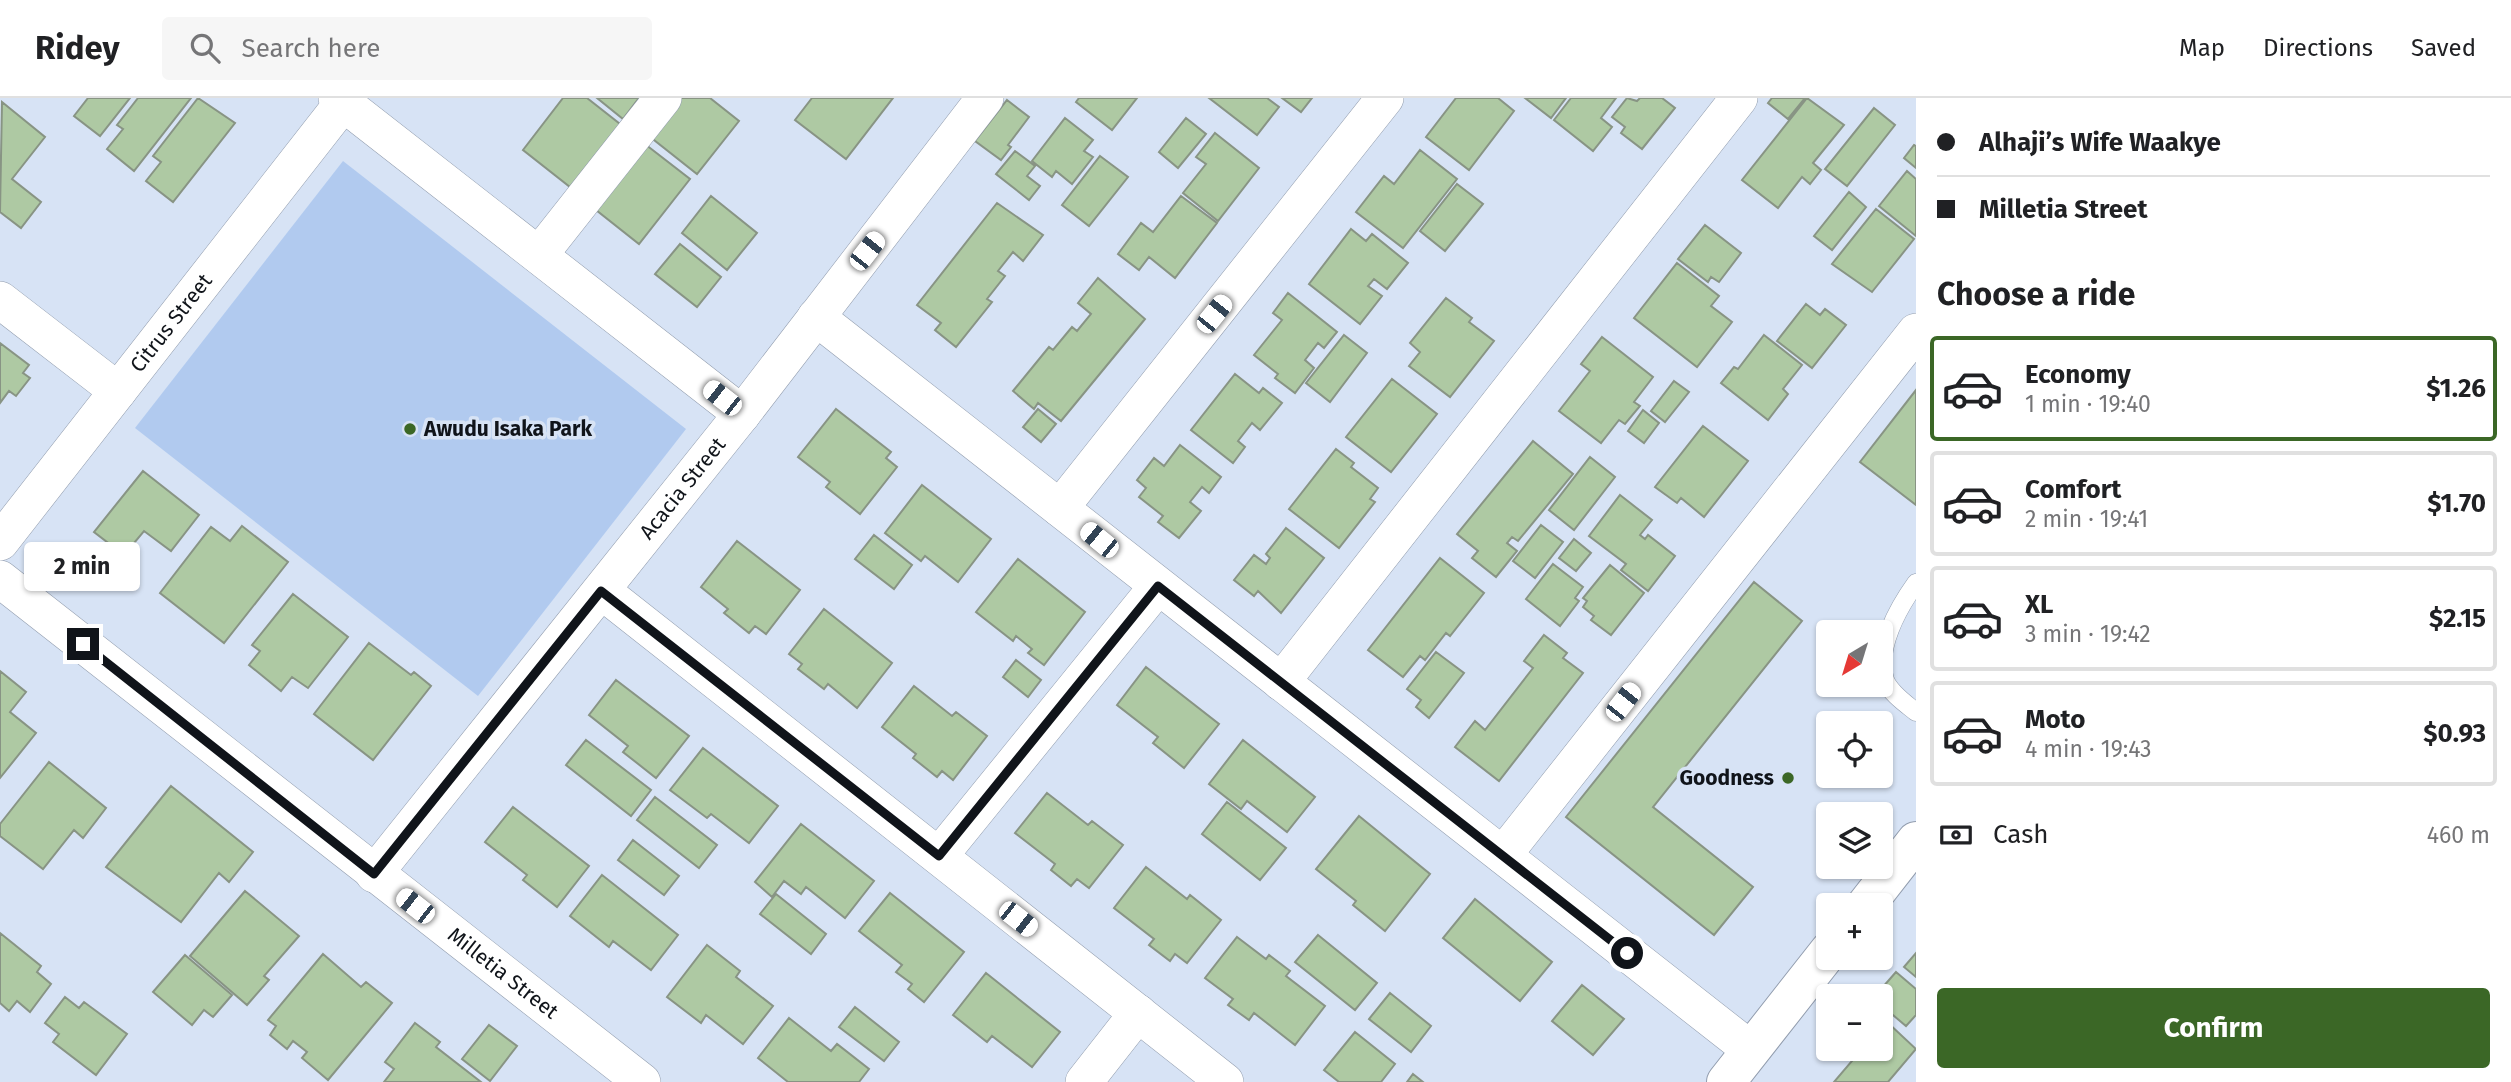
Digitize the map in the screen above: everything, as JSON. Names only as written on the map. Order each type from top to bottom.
[{"type":"main road","points":[[1875,893],[1916,841]]},
{"type":"main road","points":[[1735,1073],[1816,968]]},
{"type":"street","points":[[539,255],[663,98]]},
{"type":"street","name":"Acacia Street","points":[[374,874],[742,414],[985,98]]},
{"type":"street","points":[[1060,508],[1385,98]]},
{"type":"street","points":[[1281,682],[1739,98]]},
{"type":"street","points":[[340,100],[742,414]]},
{"type":"street","name":"Citrus Street","points":[[0,542],[340,100]]},
{"type":"street","points":[[0,300],[118,391]]},
{"type":"street","points":[[816,317],[1503,855],[1735,1073]]},
{"type":"street","points":[[1503,855],[1916,332]]},
{"type":"street","name":"Milletia Street","points":[[0,579],[642,1082]]},
{"type":"street","points":[[939,856],[1158,586]]},
{"type":"street","points":[[601,591],[1225,1082]]},
{"type":"street","points":[[1084,1082],[1138,1013]]},
{"type":"lane","points":[[1916,583],[1886,639],[1883,664],[1886,683],[1916,712]]},
{"type":"shaded area","name":"Awudu Isaka Park","points":[[343,161],[686,429],[478,696],[135,428]]},
{"type":"building","points":[[88,98],[130,98],[100,136],[74,116]]},
{"type":"building","points":[[138,98],[191,98],[134,171],[107,149],[123,129],[117,125]]},
{"type":"building","points":[[198,98],[235,123],[173,202],[146,181],[161,162],[153,156]]},
{"type":"building","points":[[563,98],[587,98],[620,124],[570,187],[523,150]]},
{"type":"building","points":[[597,98],[639,98],[623,119]]},
{"type":"building","points":[[679,98],[710,98],[739,121],[697,174],[649,136]]},
{"type":"building","points":[[812,98],[893,98],[846,159],[795,120]]},
{"type":"building","points":[[1079,98],[1137,98],[1112,130],[1076,102]]},
{"type":"building","points":[[1209,98],[1267,98],[1279,107],[1257,135]]},
{"type":"building","points":[[1282,98],[1312,98],[1301,112]]},
{"type":"building","points":[[1456,98],[1498,98],[1514,111],[1469,170],[1426,137]]},
{"type":"building","points":[[1525,98],[1566,98],[1551,118]]},
{"type":"building","points":[[1571,98],[1616,98],[1601,118],[1612,127],[1593,151],[1554,120]]},
{"type":"building","points":[[1627,98],[1637,101],[1640,98],[1662,98],[1675,108],[1642,149],[1621,133],[1625,127],[1612,117]]},
{"type":"building","points":[[1772,98],[1805,98],[1788,119],[1768,103]]},
{"type":"building","points":[[1807,98],[1844,125],[1813,163],[1821,170],[1810,184],[1802,177],[1778,208],[1742,180]]},
{"type":"building","points":[[1007,100],[1029,117],[1008,145],[1011,147],[1001,160],[975,141]]},
{"type":"building","points":[[2,102],[45,137],[12,179],[41,202],[21,228],[0,212]]},
{"type":"building","points":[[1874,108],[1895,125],[1847,186],[1825,169]]},
{"type":"building","points":[[1065,118],[1093,140],[1084,151],[1093,157],[1072,184],[1056,171],[1052,177],[1032,161]]},
{"type":"building","points":[[1186,118],[1206,134],[1178,168],[1159,152]]},
{"type":"building","points":[[1215,133],[1259,168],[1218,221],[1183,193],[1206,164],[1196,157]]},
{"type":"building","points":[[641,141],[690,179],[639,244],[591,206]]},
{"type":"building","points":[[1914,145],[1916,146],[1916,168],[1904,158]]},
{"type":"building","points":[[1420,150],[1457,179],[1403,248],[1356,212],[1384,176],[1394,184]]},
{"type":"building","points":[[1015,151],[1035,166],[1027,176],[1040,186],[1029,200],[996,174]]},
{"type":"building","points":[[1100,156],[1128,177],[1089,226],[1062,205]]},
{"type":"building","points":[[1907,171],[1916,179],[1916,236],[1879,206]]},
{"type":"building","points":[[1457,184],[1483,204],[1445,251],[1420,231]]},
{"type":"building","points":[[1849,192],[1866,207],[1832,250],[1814,236]]},
{"type":"building","points":[[711,196],[757,233],[727,270],[682,233]]},
{"type":"building","points":[[1181,196],[1217,223],[1175,278],[1149,257],[1139,270],[1118,254],[1141,223],[1153,232]]},
{"type":"building","points":[[997,203],[1043,235],[1023,261],[1013,252],[998,271],[1005,276],[987,299],[992,302],[956,347],[935,330],[941,323],[917,305]]},
{"type":"building","points":[[1876,209],[1914,239],[1872,292],[1832,264]]},
{"type":"building","points":[[1705,225],[1741,253],[1719,282],[1711,277],[1708,282],[1678,259]]},
{"type":"building","points":[[1351,229],[1366,241],[1372,234],[1408,263],[1387,289],[1374,279],[1368,286],[1382,296],[1360,324],[1309,284]]},
{"type":"building","points":[[680,244],[721,277],[697,307],[655,274]]},
{"type":"building","points":[[1677,263],[1719,296],[1711,306],[1732,322],[1697,367],[1634,318]]},
{"type":"building","points":[[1098,278],[1145,319],[1061,421],[1038,403],[1034,409],[1013,391],[1049,347],[1053,350],[1072,327],[1077,331],[1091,314],[1078,303]]},
{"type":"building","points":[[1288,293],[1337,332],[1324,348],[1318,343],[1305,360],[1314,368],[1295,393],[1275,378],[1278,374],[1254,355],[1282,320],[1273,313]]},
{"type":"building","points":[[1446,298],[1472,318],[1469,322],[1494,341],[1450,397],[1409,366],[1420,352],[1410,343]]},
{"type":"building","points":[[1806,304],[1820,315],[1825,309],[1846,325],[1812,368],[1777,341]]},
{"type":"building","points":[[1344,335],[1367,353],[1330,402],[1306,383]]},
{"type":"building","points":[[1764,335],[1802,365],[1783,389],[1788,394],[1768,420],[1721,383],[1734,367],[1738,369]]},
{"type":"building","points":[[1602,337],[1653,377],[1634,402],[1640,406],[1625,424],[1619,420],[1601,443],[1559,411],[1590,371],[1581,364]]},
{"type":"building","points":[[0,343],[29,365],[23,373],[30,378],[16,396],[9,391],[0,403]]},
{"type":"building","points":[[1235,374],[1259,393],[1263,388],[1282,403],[1260,430],[1252,423],[1238,441],[1245,447],[1233,463],[1191,430]]},
{"type":"building","points":[[1392,379],[1437,414],[1391,472],[1346,437]]},
{"type":"building","points":[[1674,381],[1689,392],[1665,422],[1651,411]]},
{"type":"building","points":[[1916,390],[1916,505],[1860,462]]},
{"type":"building","points":[[836,409],[891,452],[886,458],[897,467],[860,514],[826,487],[830,482],[798,457]]},
{"type":"building","points":[[1038,409],[1056,424],[1041,442],[1023,427]]},
{"type":"building","points":[[1643,410],[1659,423],[1644,443],[1628,431]]},
{"type":"building","points":[[1703,426],[1748,461],[1704,517],[1681,498],[1677,503],[1655,487]]},
{"type":"building","points":[[1533,441],[1573,474],[1518,541],[1512,537],[1507,543],[1517,551],[1496,577],[1472,558],[1478,551],[1457,534]]},
{"type":"building","points":[[1180,445],[1221,477],[1209,493],[1202,487],[1190,502],[1201,511],[1179,538],[1158,522],[1163,516],[1139,497],[1146,488],[1137,480],[1154,458],[1164,466]]},
{"type":"building","points":[[1336,449],[1354,463],[1351,467],[1378,488],[1370,499],[1375,502],[1339,548],[1289,509]]},
{"type":"building","points":[[1590,457],[1615,477],[1574,530],[1549,510]]},
{"type":"building","points":[[143,471],[199,515],[171,551],[144,531],[124,555],[94,532]]},
{"type":"building","points":[[922,485],[991,539],[958,582],[925,556],[921,561],[885,533]]},
{"type":"building","points":[[1620,495],[1652,520],[1640,535],[1645,539],[1648,535],[1675,556],[1648,591],[1621,570],[1626,564],[1589,536]]},
{"type":"building","points":[[1541,525],[1563,542],[1535,578],[1513,561]]},
{"type":"building","points":[[242,526],[288,562],[224,643],[160,593],[211,527],[230,541]]},
{"type":"building","points":[[1286,528],[1324,558],[1281,613],[1258,591],[1254,596],[1234,580],[1254,555],[1266,564],[1270,558],[1266,554]]},
{"type":"building","points":[[874,535],[912,565],[894,589],[855,559]]},
{"type":"building","points":[[1574,539],[1591,553],[1576,571],[1559,558]]},
{"type":"building","points":[[737,541],[800,590],[766,634],[755,626],[749,633],[724,613],[728,609],[701,587]]},
{"type":"building","points":[[1440,558],[1484,593],[1450,636],[1446,633],[1425,660],[1420,656],[1403,677],[1368,650]]},
{"type":"building","points":[[1018,559],[1085,612],[1044,665],[1028,653],[1032,649],[1016,636],[1013,641],[976,612]]},
{"type":"building","points":[[1553,564],[1583,587],[1575,598],[1579,601],[1560,626],[1526,599]]},
{"type":"building","points":[[1610,565],[1644,593],[1611,635],[1591,620],[1594,616],[1583,607],[1587,601],[1583,598]]},
{"type":"building","points":[[1754,582],[1802,621],[1653,807],[1753,887],[1714,935],[1566,817]]},
{"type":"building","points":[[293,594],[348,637],[308,688],[292,677],[281,691],[249,665],[260,651],[252,645]]},
{"type":"building","points":[[824,609],[892,663],[857,708],[828,684],[824,689],[798,669],[802,664],[789,654]]},
{"type":"building","points":[[1544,635],[1567,653],[1563,658],[1583,673],[1499,781],[1455,747],[1475,721],[1485,730],[1533,668],[1524,661]]},
{"type":"building","points":[[369,643],[411,675],[414,672],[431,686],[373,760],[314,714]]},
{"type":"building","points":[[1436,652],[1464,673],[1429,718],[1416,707],[1421,700],[1407,689]]},
{"type":"building","points":[[1016,660],[1041,680],[1028,697],[1003,677]]},
{"type":"building","points":[[1146,667],[1219,724],[1184,768],[1153,743],[1158,737],[1117,705]]},
{"type":"building","points":[[0,671],[26,692],[10,712],[36,733],[0,778]]},
{"type":"building","points":[[616,680],[689,736],[656,778],[623,752],[628,746],[589,715]]},
{"type":"building","points":[[914,686],[952,716],[956,712],[987,736],[953,780],[942,771],[937,777],[913,758],[916,754],[882,727]]},
{"type":"building","points":[[586,740],[651,790],[631,816],[566,765]]},
{"type":"building","points":[[1243,740],[1315,797],[1287,832],[1247,801],[1241,809],[1209,784]]},
{"type":"building","points":[[703,748],[778,806],[749,843],[711,814],[707,818],[670,790]]},
{"type":"building","points":[[49,762],[106,808],[83,838],[74,830],[43,869],[0,836],[0,824]]},
{"type":"building","points":[[171,786],[253,852],[229,882],[219,873],[181,922],[106,867]]},
{"type":"building","points":[[1047,793],[1088,825],[1092,821],[1123,845],[1089,888],[1077,879],[1071,886],[1051,870],[1055,864],[1015,833]]},
{"type":"building","points":[[655,797],[717,845],[699,868],[637,820]]},
{"type":"building","points":[[1227,802],[1286,848],[1260,880],[1202,834]]},
{"type":"building","points":[[513,807],[589,866],[557,907],[523,880],[527,875],[485,842]]},
{"type":"building","points":[[1359,816],[1430,874],[1385,931],[1353,905],[1356,901],[1316,869]]},
{"type":"building","points":[[801,824],[874,881],[845,918],[806,887],[801,894],[784,881],[772,897],[755,882]]},
{"type":"building","points":[[633,840],[679,876],[664,895],[618,860]]},
{"type":"building","points":[[1146,867],[1187,899],[1190,895],[1221,920],[1187,963],[1175,954],[1170,961],[1149,945],[1154,939],[1114,908]]},
{"type":"building","points":[[602,875],[678,935],[651,970],[613,941],[609,947],[570,916]]},
{"type":"building","points":[[245,891],[299,936],[264,976],[269,980],[247,1005],[190,956]]},
{"type":"building","points":[[890,893],[964,952],[924,1002],[908,989],[912,984],[896,972],[902,965],[859,931]]},
{"type":"building","points":[[776,894],[826,934],[811,954],[760,914]]},
{"type":"building","points":[[1475,899],[1552,962],[1520,1001],[1443,938]]},
{"type":"building","points":[[0,933],[41,966],[37,972],[51,984],[30,1012],[17,1001],[9,1011],[0,1003]]},
{"type":"building","points":[[1318,935],[1377,983],[1355,1010],[1295,962]]},
{"type":"building","points":[[1237,937],[1266,959],[1269,955],[1290,971],[1286,976],[1325,1006],[1295,1045],[1254,1013],[1249,1020],[1228,1005],[1233,999],[1205,978]]},
{"type":"building","points":[[707,945],[740,971],[736,977],[773,1006],[743,1044],[706,1015],[701,1023],[667,997]]},
{"type":"building","points":[[1916,953],[1916,977],[1904,967]]},
{"type":"building","points":[[323,954],[361,987],[366,982],[392,1003],[328,1080],[302,1058],[307,1052],[293,1041],[287,1049],[270,1035],[276,1026],[268,1020]]},
{"type":"building","points":[[185,955],[232,995],[213,1017],[204,1010],[192,1025],[153,992]]},
{"type":"building","points":[[1896,972],[1916,989],[1916,1015],[1906,1026],[1893,1015],[1893,984],[1886,984]]},
{"type":"building","points":[[986,973],[1060,1032],[1032,1067],[992,1036],[987,1042],[953,1015]]},
{"type":"building","points":[[1582,985],[1624,1019],[1593,1055],[1552,1021]]},
{"type":"building","points":[[1390,993],[1431,1026],[1411,1052],[1369,1019]]},
{"type":"building","points":[[65,997],[79,1008],[84,1002],[127,1034],[96,1075],[53,1042],[59,1034],[45,1023]]},
{"type":"building","points":[[855,1007],[899,1042],[884,1061],[839,1027]]},
{"type":"building","points":[[789,1018],[831,1051],[837,1044],[869,1069],[859,1082],[788,1082],[758,1058]]},
{"type":"building","points":[[415,1023],[440,1042],[436,1047],[481,1082],[384,1082],[394,1069],[385,1062]]},
{"type":"building","points":[[489,1025],[517,1046],[490,1081],[462,1059]]},
{"type":"building","points":[[1893,1028],[1916,1049],[1888,1082],[1834,1082],[1852,1061],[1893,1061]]},
{"type":"building","points":[[1355,1032],[1395,1064],[1381,1082],[1339,1082],[1324,1070]]},
{"type":"building","points":[[1413,1074],[1423,1082],[1407,1082]]},
{"type":"place","name":"Awudu Isaka Park","points":[[410,429]]},
{"type":"place","name":"Goodness","points":[[1788,778]]},
{"type":"route","points":[[83,644],[374,874],[601,591],[939,856],[1158,586],[1627,953]]}]
